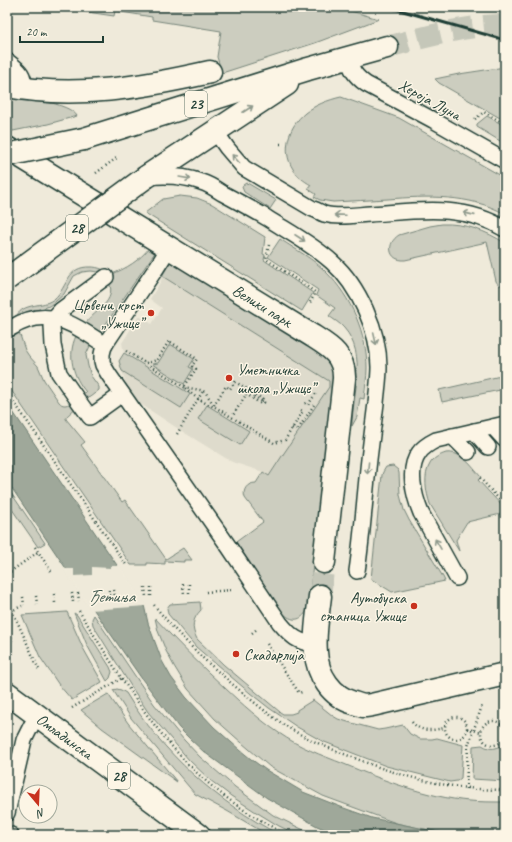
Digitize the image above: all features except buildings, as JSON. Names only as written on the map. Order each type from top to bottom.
[{"type":"street","name":"23","points":[[7,155],[84,139],[308,69],[387,47]]},
{"type":"street","name":"28","points":[[7,279],[146,177],[308,69]]},
{"type":"street","points":[[16,88],[38,91],[65,92],[110,90],[158,83],[210,72]]},
{"type":"street","name":"Велики парк","points":[[7,148],[326,345],[336,354],[342,363],[344,380],[324,562]]},
{"type":"street","points":[[320,596],[315,644],[318,665],[330,688],[338,696],[349,702],[362,706],[376,704],[505,674]]},
{"type":"street","name":"Омладинска","points":[[7,693],[199,835]]},
{"type":"lane","name":"Хероја Луна","points":[[348,58],[353,72],[366,84],[505,161]]},
{"type":"lane","points":[[7,62],[20,72],[24,83],[16,88]]},
{"type":"lane","points":[[215,131],[244,168],[324,214],[344,216],[420,211],[452,211],[483,218],[505,229]]},
{"type":"lane","points":[[146,177],[168,176],[190,179],[201,182],[232,198],[299,237],[320,252],[342,272],[359,297],[370,321],[379,366],[378,388],[357,571]]},
{"type":"lane","points":[[36,251],[85,215],[97,203]]},
{"type":"lane","points":[[169,248],[105,345],[102,354],[103,365],[280,623],[290,634],[300,641],[308,644],[315,644]]},
{"type":"lane","points":[[106,277],[65,307],[54,318],[52,326],[53,345],[59,373],[90,417],[122,394]]},
{"type":"lane","points":[[11,328],[39,317],[54,318],[77,328],[105,345]]},
{"type":"lane","points":[[457,578],[416,502],[412,476],[414,463],[418,454],[426,445],[436,440],[499,425],[505,440]]},
{"type":"lane","points":[[474,431],[488,446]]},
{"type":"lane","points":[[452,436],[468,452]]},
{"type":"lane","points":[[7,813],[24,740],[38,716]]},
{"type":"lane","points":[[7,834],[11,835]]},
{"type":"path","points":[[489,114],[505,124]]},
{"type":"path","points":[[101,170],[120,156]]},
{"type":"path","points":[[7,213],[10,216]]},
{"type":"path","points":[[266,257],[266,259],[315,292],[308,304]]},
{"type":"path","points":[[145,363],[157,360],[169,341],[197,359],[192,366],[196,369],[184,387]]},
{"type":"path","points":[[124,346],[126,351],[184,387],[199,399],[214,406],[274,444],[285,440],[303,411],[301,410]]},
{"type":"path","points":[[214,406],[226,386],[230,389],[235,382],[247,392],[264,400],[264,402]]},
{"type":"path","points":[[184,387],[203,391],[206,393],[214,406]]},
{"type":"path","points":[[189,414],[203,391]]},
{"type":"path","points":[[306,403],[308,405],[318,391]]},
{"type":"path","points":[[7,392],[127,566]]},
{"type":"path","points":[[232,417],[247,392]]},
{"type":"path","points":[[292,428],[296,431],[318,400]]},
{"type":"path","points":[[480,478],[505,506]]},
{"type":"path","points":[[35,547],[51,571]]},
{"type":"path","points":[[7,574],[38,552]]},
{"type":"path","points":[[183,584],[184,594]]},
{"type":"path","points":[[189,584],[189,593]]},
{"type":"path","points":[[145,587],[146,597]]},
{"type":"path","points":[[151,587],[151,596]]},
{"type":"path","points":[[109,590],[109,599]]},
{"type":"path","points":[[114,590],[115,598]]},
{"type":"path","points":[[72,593],[73,602]]},
{"type":"path","points":[[78,593],[79,601]]},
{"type":"path","points":[[54,594],[55,603]]},
{"type":"path","points":[[36,596],[37,604]]},
{"type":"path","points":[[7,612],[23,606],[24,597]]},
{"type":"path","points":[[154,605],[207,662],[247,696],[290,728],[328,748],[392,772],[436,784],[466,788],[505,790]]},
{"type":"path","points":[[12,610],[40,672]]},
{"type":"path","points":[[79,611],[141,708],[187,764],[229,799],[254,816],[288,835]]},
{"type":"path","points":[[7,626],[13,641]]},
{"type":"path","points":[[252,633],[257,629]]},
{"type":"path","points":[[72,708],[122,678]]},
{"type":"path","points":[[466,788],[468,746],[480,710]]},
{"type":"path","points":[[457,717],[460,717],[465,721],[468,726],[466,734],[461,738],[456,739],[448,736],[445,728],[446,721],[457,717]]},
{"type":"path","points":[[410,718],[415,726],[422,730],[445,728]]},
{"type":"path","points":[[494,721],[503,726],[505,736],[501,741],[495,744],[488,744],[483,739],[481,732],[485,724],[494,721]]},
{"type":"path","points":[[467,729],[481,732]]},
{"type":"shaded area","points":[[53,7],[336,7],[379,19],[315,43],[222,73],[217,57],[221,31],[152,20],[152,17],[115,11],[114,16]]},
{"type":"shaded area","points":[[505,67],[505,110],[500,118],[439,83],[435,79],[459,74]]},
{"type":"shaded area","points":[[7,94],[56,104],[73,111],[77,116],[13,131],[7,128]]},
{"type":"shaded area","points":[[341,97],[399,118],[505,178],[505,214],[491,207],[477,203],[448,198],[417,197],[333,202],[320,200],[314,197],[316,194],[308,189],[311,185],[297,174],[289,162],[287,146],[288,139],[299,118],[305,113],[322,103]]},
{"type":"shaded area","points":[[487,116],[505,126],[505,144],[477,127],[477,124]]},
{"type":"shaded area","points":[[246,183],[276,200],[270,209],[244,192],[242,187]]},
{"type":"shaded area","points":[[180,196],[197,198],[212,204],[265,237],[263,254],[265,255],[264,260],[313,293],[302,311],[145,213],[163,199]]},
{"type":"shaded area","points":[[442,224],[467,226],[505,243],[505,285],[499,285],[496,281],[487,242],[405,260],[399,260],[392,255],[392,242],[399,235]]},
{"type":"shaded area","points":[[280,239],[311,259],[336,283],[350,305],[361,329],[366,355],[367,372],[364,399],[360,398],[357,417],[352,426],[357,363],[355,350],[351,339],[342,326],[329,316],[335,308],[316,295],[318,290],[268,257]]},
{"type":"shaded area","points":[[150,247],[156,251],[101,331],[98,332],[90,343],[86,355],[88,366],[91,376],[99,387],[99,390],[85,399],[66,417],[66,419],[85,442],[81,445],[122,502],[125,500],[166,559],[183,548],[192,560],[184,560],[184,562],[165,561],[165,564],[147,563],[147,565],[131,565],[7,384],[7,340],[15,335],[14,322],[17,314],[28,307],[54,299],[59,294],[72,273],[83,268],[91,267],[104,270],[110,275],[132,264]],"holes":[[[91,271],[100,273],[106,277],[111,289],[110,295],[104,305],[86,323],[80,338],[76,336],[73,343],[73,366],[78,380],[86,392],[76,400],[67,405],[63,405],[59,402],[44,380],[38,366],[25,350],[19,332],[22,316],[26,312],[49,306],[64,294],[74,276],[82,272]]]},
{"type":"shaded area","name":"Уметничка школа „Ужице”","points":[[171,261],[334,382],[269,476],[263,472],[232,462],[130,397],[119,361],[124,353],[122,343],[139,316],[152,324],[162,308],[150,299]]},
{"type":"shaded area","points":[[171,261],[318,352],[327,360],[332,369],[333,390],[308,608],[301,618],[291,619],[284,614],[236,542],[263,522],[245,498],[244,492],[246,488],[250,484],[256,483],[263,472],[269,476],[329,387],[329,381],[162,276]]},
{"type":"shaded area","points":[[170,344],[194,359],[189,367],[193,369],[184,384],[152,364],[158,363]]},
{"type":"shaded area","points":[[124,353],[190,394],[181,408],[122,371],[119,361]]},
{"type":"shaded area","points":[[505,375],[505,389],[442,402],[439,390]]},
{"type":"shaded area","points":[[207,405],[249,431],[240,445],[198,419]]},
{"type":"shaded area","points":[[446,453],[457,454],[466,460],[481,477],[478,480],[505,509],[505,513],[467,522],[456,540],[459,551],[430,504],[426,489],[426,473],[431,462],[435,458]]},
{"type":"shaded area","points":[[393,466],[399,473],[400,495],[404,510],[445,581],[392,592],[371,579],[382,475],[386,467]]},
{"type":"shaded area","points":[[7,487],[45,543],[38,547],[7,502]]},
{"type":"shaded area","points":[[200,602],[201,610],[193,624],[197,639],[224,665],[280,712],[283,714],[291,714],[297,712],[297,710],[313,700],[333,716],[348,722],[378,730],[403,725],[410,734],[420,739],[437,738],[463,745],[461,778],[457,781],[450,782],[386,766],[322,741],[297,727],[250,693],[196,647],[168,614],[167,608],[170,604]]},
{"type":"shaded area","points":[[67,612],[83,648],[102,682],[72,700],[59,685],[40,657],[22,615]]},
{"type":"shaded area","points":[[74,613],[77,615],[110,667],[112,672],[107,681],[87,645]]},
{"type":"shaded area","points":[[94,615],[154,704],[200,757],[235,787],[273,815],[314,835],[298,835],[279,826],[231,796],[210,780],[189,760],[148,712],[134,691],[93,625],[92,619]]},
{"type":"shaded area","points":[[155,618],[198,663],[251,712],[287,738],[310,750],[359,770],[389,782],[421,792],[469,801],[505,802],[505,835],[453,835],[399,824],[323,796],[270,767],[215,719],[188,689],[166,651],[158,631]]},
{"type":"shaded area","points":[[117,689],[126,693],[140,715],[157,736],[174,756],[193,774],[235,808],[280,835],[268,835],[195,794],[131,718],[113,690]]},
{"type":"shaded area","points":[[108,694],[128,723],[177,782],[102,728],[81,710]]},
{"type":"shaded area","points":[[482,745],[485,747],[496,748],[505,745],[505,781],[472,779],[473,746]]},
{"type":"water","name":"Ђетиња","points":[[7,403],[144,605],[148,623],[162,661],[171,677],[186,697],[214,727],[266,770],[303,792],[372,818],[453,835],[338,835],[317,826],[267,798],[204,752],[190,739],[179,728],[142,679],[7,481]]},
{"type":"pier","points":[[110,566],[120,566],[146,606],[91,610],[64,569],[74,569],[74,576],[92,575],[92,567],[110,568]]},
{"type":"tunnel","points":[[387,47],[460,29],[505,25]]},
{"type":"tunnel","points":[[320,596],[324,562]]},
{"type":"railway","points":[[389,7],[505,40]]},
{"type":"place","name":"Црвени крст „Ужице”","points":[[151,313]]},
{"type":"place","name":"Уметничка школа „Ужице”","points":[[229,378]]},
{"type":"place","name":"Аутобуска станица Ужице","points":[[414,606]]},
{"type":"place","name":"Скадарлија","points":[[236,654]]}]
